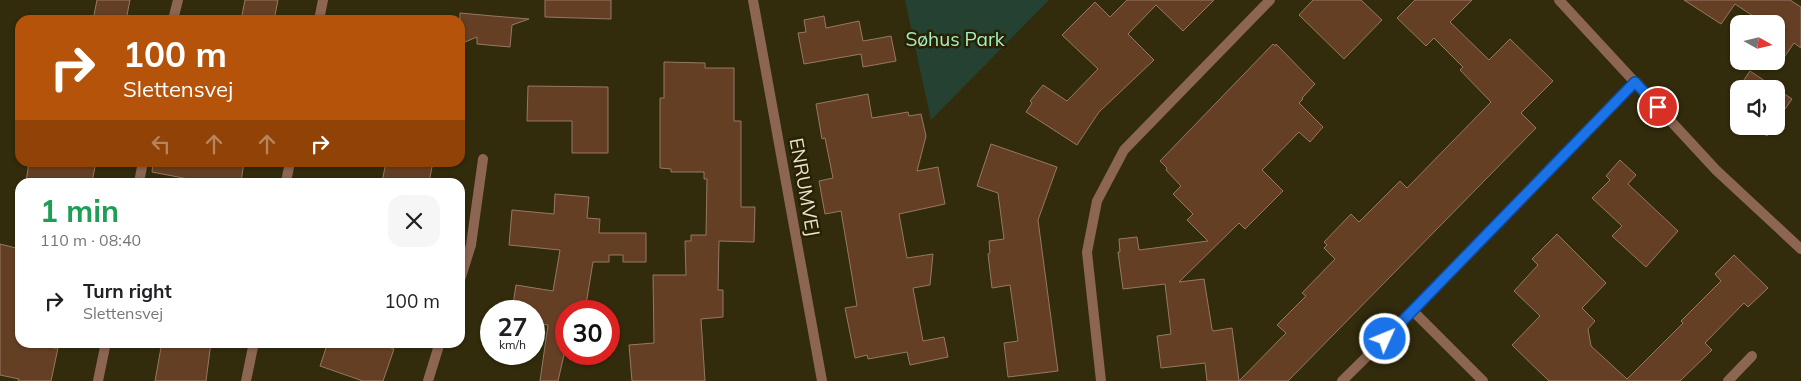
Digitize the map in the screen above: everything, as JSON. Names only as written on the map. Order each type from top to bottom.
[{"type":"street","points":[[174,15],[178,0]]},
{"type":"street","points":[[320,15],[323,0]]},
{"type":"street","name":"ENRUMVEJ","points":[[753,0],[822,381]]},
{"type":"street","points":[[1101,381],[1087,252],[1097,201],[1124,150],[1270,0]]},
{"type":"street","points":[[1559,0],[1716,170],[1801,249]]},
{"type":"street","points":[[1342,381],[1413,311],[1635,82]]},
{"type":"street","points":[[465,264],[471,245],[483,158]]},
{"type":"street","points":[[1413,311],[1483,381]]},
{"type":"street","points":[[98,381],[105,348]]},
{"type":"street","points":[[246,381],[253,348]]},
{"type":"street","points":[[428,381],[438,348]]},
{"type":"street","points":[[1728,381],[1752,356]]},
{"type":"green space","name":"Søhus Park","points":[[905,0],[1049,0],[931,120]]},
{"type":"building","points":[[97,0],[130,0],[127,15],[94,15]]},
{"type":"building","points":[[245,0],[278,0],[275,15],[242,15]]},
{"type":"building","points":[[545,0],[611,0],[611,19],[545,17]]},
{"type":"building","points":[[1127,0],[1214,0],[1183,31],[1156,5],[1128,34],[1154,60],[1099,112],[1077,145],[1026,112],[1032,103],[1030,101],[1043,85],[1067,101],[1098,69],[1062,35],[1095,2],[1110,17]]},
{"type":"building","points":[[1313,0],[1361,0],[1382,20],[1344,59],[1299,15]]},
{"type":"building","points":[[1415,0],[1472,0],[1450,22],[1489,60],[1510,39],[1553,81],[1521,113],[1536,128],[1288,381],[1239,381],[1286,333],[1277,325],[1306,296],[1302,293],[1335,259],[1324,248],[1327,245],[1324,242],[1351,214],[1359,222],[1400,181],[1407,188],[1491,102],[1460,70],[1463,67],[1434,38],[1426,46],[1397,18]]},
{"type":"building","points":[[1684,0],[1790,0],[1801,7],[1801,48],[1794,43],[1785,56],[1785,15],[1752,15],[1735,4],[1721,24]]},
{"type":"building","points":[[460,13],[529,19],[512,25],[510,47],[477,44],[477,37],[465,42],[465,15],[460,15]]},
{"type":"building","points":[[824,16],[826,28],[859,21],[863,41],[891,36],[896,61],[863,67],[861,54],[804,64],[798,33],[806,32],[804,20]]},
{"type":"building","points":[[1273,44],[1275,46],[1276,44],[1315,84],[1299,103],[1323,127],[1310,142],[1299,132],[1262,170],[1283,191],[1245,229],[1239,223],[1179,282],[1204,279],[1213,331],[1232,328],[1239,381],[1207,381],[1205,363],[1161,368],[1157,336],[1171,334],[1165,284],[1123,289],[1118,252],[1120,252],[1119,239],[1137,237],[1139,250],[1208,241],[1187,220],[1193,214],[1173,194],[1181,186],[1160,161]]},
{"type":"building","points":[[664,62],[705,63],[705,68],[734,68],[734,121],[741,121],[741,207],[755,207],[754,242],[719,241],[718,290],[723,290],[723,317],[701,319],[705,381],[632,381],[629,345],[654,343],[653,275],[686,275],[685,241],[691,241],[691,235],[706,235],[707,179],[704,179],[704,172],[671,172],[671,169],[660,168],[660,98],[664,98]]},
{"type":"building","points":[[1750,71],[1764,80],[1744,80]]},
{"type":"building","points":[[528,86],[608,87],[608,153],[572,153],[572,121],[527,121]]},
{"type":"building","points":[[868,94],[872,118],[908,112],[909,116],[921,114],[926,136],[917,171],[938,167],[945,204],[899,214],[907,258],[933,254],[930,285],[913,288],[923,341],[944,337],[948,357],[910,365],[907,352],[868,359],[867,355],[855,358],[845,308],[857,306],[841,211],[825,214],[819,181],[833,178],[825,138],[822,139],[816,104]]},
{"type":"building","points":[[1785,94],[1792,99],[1785,109]]},
{"type":"building","points":[[991,144],[1057,167],[1038,220],[1058,371],[1008,377],[1004,343],[1018,341],[1010,285],[992,288],[988,254],[990,253],[989,241],[1004,239],[998,193],[977,186]]},
{"type":"building","points":[[1620,160],[1636,175],[1628,184],[1678,231],[1646,267],[1612,236],[1622,226],[1592,198],[1610,180],[1606,176]]},
{"type":"building","points":[[28,167],[95,167],[93,178],[27,178]]},
{"type":"building","points":[[152,167],[243,167],[242,178],[183,178],[152,172]]},
{"type":"building","points":[[385,167],[432,167],[430,178],[383,178]]},
{"type":"building","points":[[555,194],[589,197],[587,218],[600,219],[599,233],[646,233],[646,262],[623,262],[623,255],[609,255],[609,262],[593,262],[587,300],[555,300],[555,365],[562,365],[558,381],[540,381],[542,365],[545,365],[548,325],[545,325],[545,300],[514,300],[516,285],[553,291],[560,250],[509,245],[512,210],[554,214]]},
{"type":"building","points":[[1557,234],[1606,283],[1582,308],[1595,321],[1588,329],[1591,346],[1627,379],[1683,323],[1681,321],[1721,281],[1715,274],[1734,255],[1768,288],[1748,307],[1744,303],[1705,343],[1712,350],[1680,381],[1549,381],[1512,345],[1540,316],[1514,291],[1538,265],[1532,259]]},
{"type":"building","points":[[0,244],[15,248],[15,348],[58,348],[51,381],[18,381],[19,379],[0,375]]},
{"type":"building","points":[[161,348],[210,348],[206,381],[155,381]]},
{"type":"building","points":[[326,348],[394,349],[383,381],[363,381],[320,366]]},
{"type":"route","points":[[1385,339],[1635,82],[1658,107]]}]
